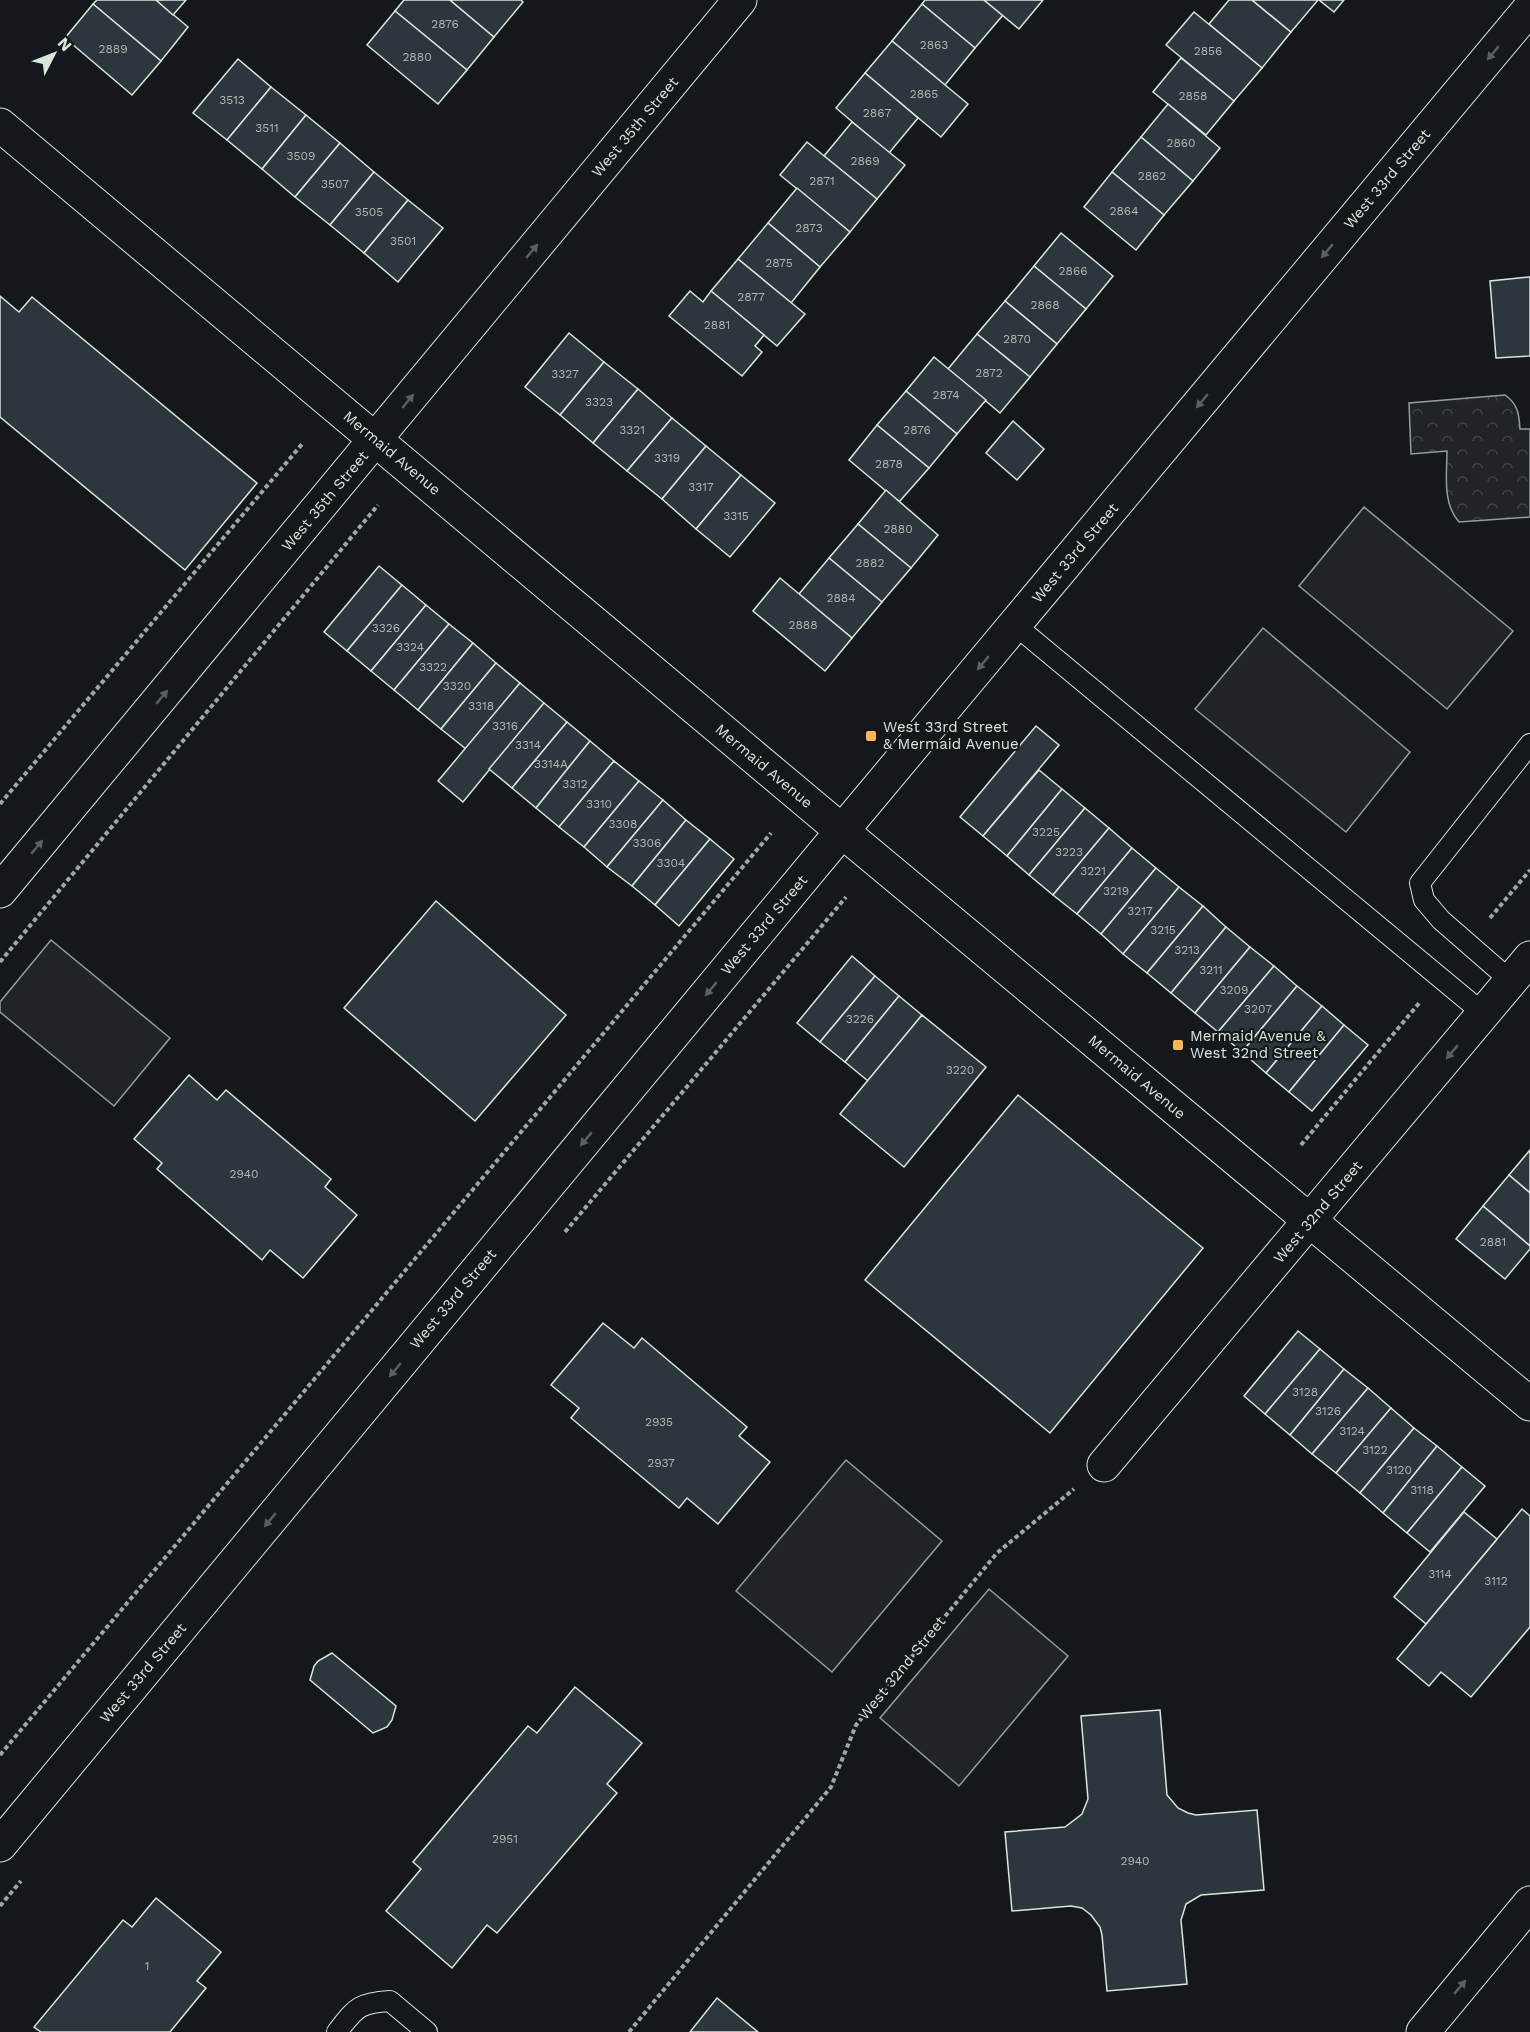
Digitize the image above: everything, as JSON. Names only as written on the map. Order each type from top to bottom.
[{"type":"street","name":"West 35th Street","points":[[0,891],[740,0]]},
{"type":"street","name":"West 33rd Street","points":[[0,1845],[842,831],[1530,8]]},
{"type":"street","name":"Mermaid Avenue","points":[[0,125],[1530,1404]]},
{"type":"street","name":"West 32nd Street","points":[[1104,1465],[1520,970]]},
{"type":"street","points":[[1423,2032],[1530,1903]]},
{"type":"lane","points":[[1015,624],[1484,1014]]},
{"type":"lane","points":[[1520,970],[1468,944],[1441,920],[1424,900],[1420,883],[1530,744]]},
{"type":"lane","points":[[337,2032],[356,2008],[369,2002],[390,2001],[427,2032]]},
{"type":"path","points":[[0,804],[303,443]]},
{"type":"path","points":[[0,962],[378,505]]},
{"type":"path","points":[[0,1755],[771,833]]},
{"type":"path","points":[[1468,944],[1530,870]]},
{"type":"path","points":[[1300,1145],[1440,978]]},
{"type":"path","name":"West 32nd Street","points":[[629,2032],[831,1787],[856,1725],[997,1553],[1078,1486]]},
{"type":"green space","points":[[1505,395],[1513,402],[1517,410],[1520,429],[1530,429],[1530,517],[1459,522],[1448,497],[1447,451],[1411,454],[1409,403]]},
{"type":"green space","points":[[1364,507],[1513,631],[1447,709],[1299,586]]},
{"type":"green space","points":[[1263,628],[1410,752],[1346,832],[1195,709]]},
{"type":"green space","points":[[51,940],[170,1038],[114,1106],[0,1012],[0,1002]]},
{"type":"green space","points":[[846,1460],[942,1541],[832,1672],[736,1591]]},
{"type":"green space","points":[[989,1589],[1068,1656],[959,1786],[880,1718]]},
{"type":"building","points":[[97,0],[156,0],[188,27],[161,61],[93,4]]},
{"type":"building","points":[[156,0],[186,0],[173,15]]},
{"type":"building","points":[[404,0],[450,0],[494,37],[467,70],[395,11]]},
{"type":"building","points":[[450,0],[521,0],[523,2],[494,37]]},
{"type":"building","points":[[925,0],[984,0],[1003,15],[975,48],[922,4]]},
{"type":"building","points":[[984,0],[1043,0],[1019,29]]},
{"type":"building","points":[[1229,0],[1252,0],[1291,32],[1262,68],[1209,24]]},
{"type":"building","points":[[1252,0],[1318,0],[1291,32]]},
{"type":"building","points":[[1319,0],[1344,0],[1334,12]]},
{"type":"building","points":[[93,4],[161,61],[132,95],[65,38]]},
{"type":"building","points":[[922,4],[975,48],[945,85],[892,41]]},
{"type":"building","points":[[395,11],[467,70],[438,104],[367,45]]},
{"type":"building","points":[[1194,12],[1262,68],[1234,101],[1166,45]]},
{"type":"building","points":[[892,41],[968,104],[941,137],[865,73]]},
{"type":"building","points":[[1181,58],[1234,101],[1206,135],[1153,92]]},
{"type":"building","points":[[238,59],[271,87],[227,140],[193,113]]},
{"type":"building","points":[[865,73],[918,118],[889,153],[836,108]]},
{"type":"building","points":[[271,87],[306,115],[262,169],[227,140]]},
{"type":"building","points":[[1168,104],[1220,148],[1193,181],[1141,137]]},
{"type":"building","points":[[306,115],[340,143],[295,197],[262,169]]},
{"type":"building","points":[[852,122],[905,165],[877,199],[824,156]]},
{"type":"building","points":[[1141,137],[1193,181],[1164,215],[1112,172]]},
{"type":"building","points":[[807,142],[877,199],[850,232],[780,175]]},
{"type":"building","points":[[340,143],[374,172],[330,225],[295,197]]},
{"type":"building","points":[[374,172],[408,200],[364,253],[330,225]]},
{"type":"building","points":[[1112,172],[1164,215],[1136,250],[1084,207]]},
{"type":"building","points":[[797,188],[850,232],[820,267],[768,223]]},
{"type":"building","points":[[408,200],[443,228],[398,282],[364,253]]},
{"type":"building","points":[[768,223],[820,267],[791,303],[738,259]]},
{"type":"building","points":[[1061,233],[1113,276],[1086,309],[1034,266]]},
{"type":"building","points":[[738,259],[805,314],[777,346],[711,291]]},
{"type":"building","points":[[1034,266],[1086,309],[1057,344],[1005,301]]},
{"type":"building","points":[[1530,277],[1530,356],[1496,358],[1490,281]]},
{"type":"building","points":[[690,291],[703,302],[711,291],[764,335],[755,346],[762,352],[742,376],[669,316]]},
{"type":"building","points":[[0,296],[19,312],[32,297],[257,483],[185,570],[0,417]]},
{"type":"building","points":[[1005,301],[1057,344],[1030,377],[977,334]]},
{"type":"building","points":[[569,333],[604,362],[560,415],[525,387]]},
{"type":"building","points":[[977,334],[1030,377],[1000,413],[948,369]]},
{"type":"building","points":[[934,357],[986,400],[957,434],[906,391]]},
{"type":"building","points":[[604,362],[638,389],[593,443],[560,415]]},
{"type":"building","points":[[638,389],[672,418],[627,471],[593,443]]},
{"type":"building","points":[[906,391],[957,434],[929,468],[877,425]]},
{"type":"building","points":[[672,418],[706,446],[662,499],[627,471]]},
{"type":"building","points":[[1013,421],[1044,449],[1017,480],[986,453]]},
{"type":"building","points":[[877,425],[929,468],[899,502],[849,460]]},
{"type":"building","points":[[706,446],[741,475],[696,529],[662,499]]},
{"type":"building","points":[[741,475],[775,503],[730,557],[696,529]]},
{"type":"building","points":[[886,490],[938,535],[911,568],[858,524]]},
{"type":"building","points":[[858,524],[911,568],[882,602],[829,558]]},
{"type":"building","points":[[829,558],[882,602],[852,638],[799,594]]},
{"type":"building","points":[[379,566],[402,585],[347,651],[324,632]]},
{"type":"building","points":[[780,578],[852,638],[825,671],[753,611]]},
{"type":"building","points":[[402,585],[426,605],[371,671],[347,651]]},
{"type":"building","points":[[426,605],[449,624],[394,690],[371,671]]},
{"type":"building","points":[[449,624],[473,643],[418,710],[394,690]]},
{"type":"building","points":[[473,643],[496,663],[441,729],[418,710]]},
{"type":"building","points":[[496,663],[520,683],[466,749],[441,729]]},
{"type":"building","points":[[520,683],[544,703],[463,802],[438,781]]},
{"type":"building","points":[[544,703],[567,722],[512,788],[489,769]]},
{"type":"building","points":[[567,722],[590,741],[536,808],[512,788]]},
{"type":"building","points":[[1036,726],[1059,745],[983,836],[960,817]]},
{"type":"building","points":[[590,741],[614,761],[559,827],[536,808]]},
{"type":"building","points":[[614,761],[639,781],[584,847],[559,827]]},
{"type":"building","points":[[1039,770],[1062,789],[1007,856],[983,836]]},
{"type":"building","points":[[639,781],[663,800],[607,867],[584,847]]},
{"type":"building","points":[[1062,789],[1085,808],[1029,875],[1007,856]]},
{"type":"building","points":[[663,800],[686,820],[632,886],[607,867]]},
{"type":"building","points":[[1085,808],[1109,828],[1053,895],[1029,875]]},
{"type":"building","points":[[686,820],[710,839],[655,905],[632,886]]},
{"type":"building","points":[[1109,828],[1132,848],[1077,914],[1053,895]]},
{"type":"building","points":[[710,839],[734,859],[679,926],[655,905]]},
{"type":"building","points":[[1132,848],[1156,868],[1101,934],[1077,914]]},
{"type":"building","points":[[1156,868],[1179,887],[1123,954],[1101,934]]},
{"type":"building","points":[[1179,887],[1203,906],[1147,973],[1123,954]]},
{"type":"building","points":[[436,901],[566,1015],[475,1121],[344,1008]]},
{"type":"building","points":[[1203,906],[1226,927],[1171,993],[1147,973]]},
{"type":"building","points":[[1226,927],[1250,947],[1195,1013],[1171,993]]},
{"type":"building","points":[[1250,947],[1274,966],[1218,1032],[1195,1013]]},
{"type":"building","points":[[852,956],[875,976],[820,1042],[797,1023]]},
{"type":"building","points":[[1274,966],[1297,986],[1242,1052],[1218,1032]]},
{"type":"building","points":[[875,976],[899,996],[845,1062],[820,1042]]},
{"type":"building","points":[[1297,986],[1322,1006],[1266,1073],[1242,1052]]},
{"type":"building","points":[[899,996],[922,1015],[868,1081],[845,1062]]},
{"type":"building","points":[[1322,1006],[1344,1025],[1289,1092],[1266,1073]]},
{"type":"building","points":[[922,1015],[986,1067],[904,1167],[840,1114]]},
{"type":"building","points":[[1344,1025],[1368,1045],[1312,1111],[1289,1092]]},
{"type":"building","points":[[189,1075],[217,1100],[226,1090],[331,1179],[325,1187],[357,1215],[303,1278],[270,1250],[262,1260],[157,1169],[162,1163],[134,1139]]},
{"type":"building","points":[[1018,1095],[1203,1248],[1050,1433],[865,1280]]},
{"type":"building","points":[[1530,1150],[1530,1193],[1509,1175]]},
{"type":"building","points":[[1509,1175],[1530,1193],[1530,1246],[1483,1206]]},
{"type":"building","points":[[1483,1206],[1530,1246],[1530,1249],[1505,1279],[1456,1239]]},
{"type":"building","points":[[603,1323],[634,1348],[642,1338],[747,1427],[739,1436],[770,1462],[718,1524],[687,1498],[679,1508],[571,1418],[579,1408],[551,1385]]},
{"type":"building","points":[[1298,1331],[1320,1349],[1265,1414],[1244,1396]]},
{"type":"building","points":[[1320,1349],[1344,1369],[1290,1435],[1265,1414]]},
{"type":"building","points":[[1344,1369],[1368,1388],[1312,1454],[1290,1435]]},
{"type":"building","points":[[1368,1388],[1391,1408],[1336,1473],[1312,1454]]},
{"type":"building","points":[[1391,1408],[1414,1428],[1360,1493],[1336,1473]]},
{"type":"building","points":[[1414,1428],[1437,1446],[1383,1513],[1360,1493]]},
{"type":"building","points":[[1437,1446],[1462,1467],[1407,1533],[1383,1513]]},
{"type":"building","points":[[1462,1467],[1485,1486],[1430,1552],[1407,1533]]},
{"type":"building","points":[[1522,1509],[1530,1516],[1530,1627],[1471,1697],[1441,1672],[1429,1686],[1397,1659]]},
{"type":"building","points":[[1464,1512],[1497,1539],[1426,1624],[1394,1597]]},
{"type":"building","points":[[332,1653],[396,1706],[392,1720],[387,1727],[373,1733],[310,1680],[318,1661]]},
{"type":"building","points":[[575,1687],[642,1743],[607,1784],[617,1793],[497,1933],[487,1925],[452,1968],[386,1911],[421,1869],[413,1862],[528,1726],[537,1733]]},
{"type":"building","points":[[1160,1710],[1167,1795],[1178,1808],[1196,1815],[1257,1810],[1264,1890],[1201,1895],[1186,1904],[1181,1920],[1187,1984],[1107,1991],[1102,1935],[1100,1927],[1091,1915],[1082,1908],[1071,1906],[1012,1911],[1005,1832],[1065,1827],[1082,1814],[1088,1799],[1081,1716]]},
{"type":"building","points":[[156,1898],[221,1952],[197,1981],[206,1988],[170,2032],[41,2032],[34,2027],[123,1920],[132,1927]]},
{"type":"building","points":[[717,1998],[758,2032],[690,2032]]},
{"type":"place","name":"West 33rd Street & Mermaid Avenue","points":[[871,736]]},
{"type":"place","name":"Mermaid Avenue & West 32nd Street","points":[[1178,1045]]}]
